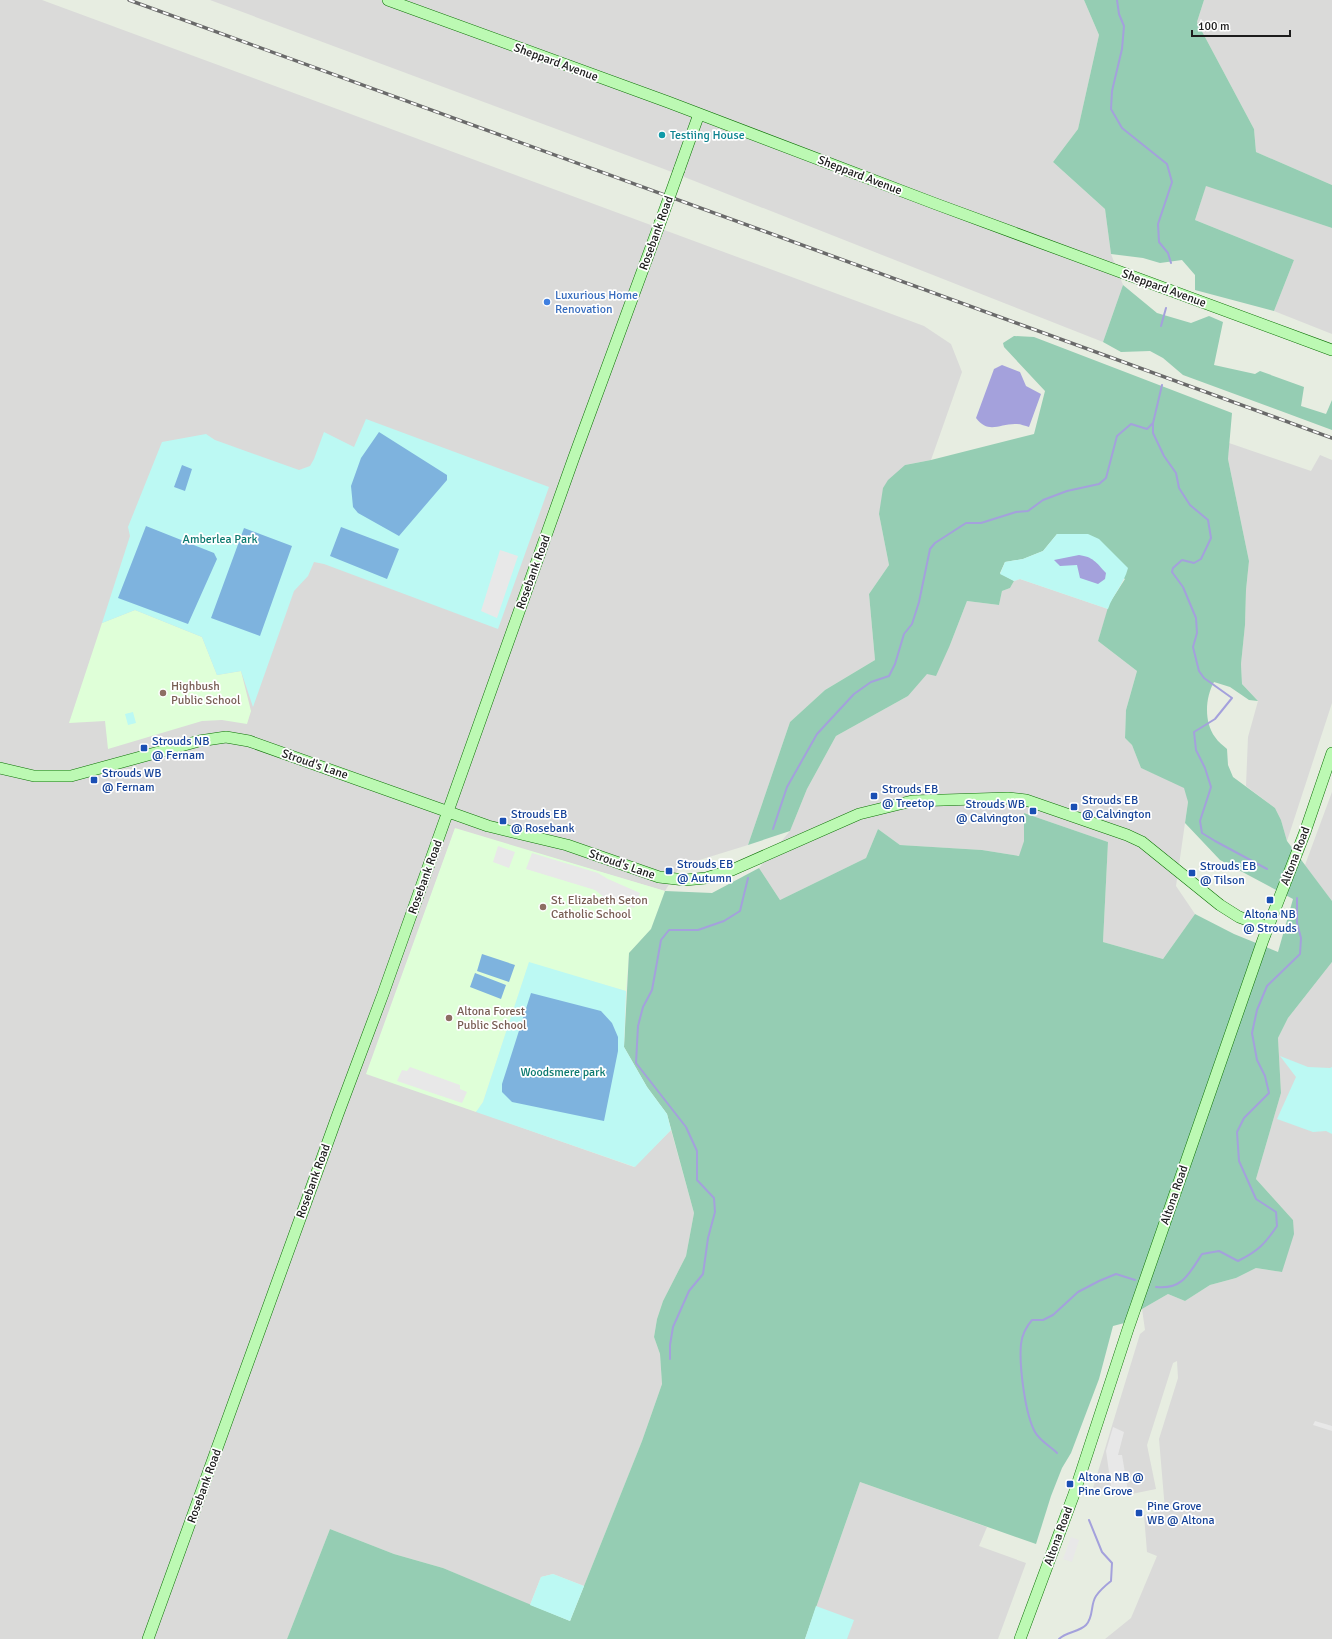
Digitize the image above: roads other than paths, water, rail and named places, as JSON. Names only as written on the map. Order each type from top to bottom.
[{"type":"street","name":"Sheppard Avenue","points":[[388,0],[668,102],[936,204],[1332,350]]},
{"type":"street","name":"Rosebank Road","points":[[148,1639],[332,1129],[386,987],[449,812],[475,733],[699,114]]},
{"type":"street","name":"Stroud's Lane","points":[[0,768],[34,776],[72,776],[199,741],[226,738],[248,741],[402,794],[488,826],[567,845],[659,878],[685,880],[706,878],[732,870],[859,814],[880,808],[912,801],[1008,798],[1026,800],[1127,835],[1142,842],[1220,905],[1238,917],[1267,927]]},
{"type":"street","name":"Altona Road","points":[[1020,1639],[1074,1494],[1130,1321],[1267,927],[1304,832],[1332,753]]},
{"type":"waterway","points":[[1117,0],[1119,14],[1124,26],[1122,49],[1112,91],[1111,109],[1122,128],[1167,164],[1172,182],[1158,224],[1159,242],[1168,253],[1171,263]]},
{"type":"waterway","points":[[1161,326],[1166,308]]},
{"type":"waterway","points":[[1162,385],[1153,423],[1153,433],[1164,456],[1176,473],[1179,488],[1190,505],[1208,520],[1211,538],[1201,559],[1194,563],[1182,560],[1173,568],[1172,572],[1183,587],[1196,618],[1197,633],[1193,647],[1199,671],[1204,678],[1232,698],[1215,719],[1194,732],[1196,750],[1205,768],[1211,787],[1200,821],[1202,833],[1267,869]]},
{"type":"waterway","points":[[773,829],[787,787],[817,734],[854,694],[871,682],[889,676],[895,664],[904,634],[912,624],[919,602],[930,549],[935,543],[966,523],[981,523],[1016,512],[1028,511],[1043,500],[1067,491],[1099,484],[1106,478],[1117,436],[1131,424],[1147,429],[1153,423]]},
{"type":"waterway","points":[[670,1359],[670,1345],[673,1327],[689,1291],[703,1274],[708,1238],[715,1212],[714,1198],[697,1180],[697,1151],[686,1127],[636,1063],[638,1026],[643,1007],[652,990],[661,940],[669,930],[698,930],[724,921],[740,911],[748,878]]},
{"type":"waterway","points":[[1156,1287],[1172,1286],[1179,1283],[1189,1274],[1202,1254],[1219,1251],[1238,1261],[1251,1254],[1269,1238],[1277,1226],[1276,1212],[1256,1199],[1239,1161],[1237,1132],[1244,1118],[1269,1093],[1265,1076],[1257,1060],[1252,1033],[1257,1010],[1267,986],[1300,954],[1301,938],[1297,923],[1297,898]]},
{"type":"waterway","points":[[1057,1453],[1042,1441],[1031,1424],[1028,1414],[1021,1364],[1022,1337],[1032,1320],[1043,1320],[1053,1315],[1078,1292],[1099,1281],[1116,1274],[1135,1280]]},
{"type":"waterway","points":[[1059,1639],[1086,1625],[1090,1618],[1096,1596],[1111,1581],[1112,1563],[1102,1552],[1089,1520]]},
{"type":"railway","points":[[129,0],[1332,438]]},
{"type":"place","name":"Testiing House","points":[[662,135]]},
{"type":"place","name":"Luxurious Home Renovation","points":[[547,302]]},
{"type":"place","name":"Highbush Public School","points":[[163,693]]},
{"type":"place","name":"Strouds NB @ Fernam","points":[[144,748]]},
{"type":"place","name":"Strouds WB @ Fernam","points":[[94,780]]},
{"type":"place","name":"Strouds EB @ Treetop","points":[[874,796]]},
{"type":"place","name":"Strouds EB @ Calvington","points":[[1074,807]]},
{"type":"place","name":"Strouds WB @ Calvington","points":[[1033,811]]},
{"type":"place","name":"Strouds EB @ Rosebank","points":[[503,821]]},
{"type":"place","name":"Strouds EB @ Autumn","points":[[669,871]]},
{"type":"place","name":"Strouds EB @ Tilson","points":[[1192,873]]},
{"type":"place","name":"Altona NB @ Strouds","points":[[1270,900]]},
{"type":"place","name":"St. Elizabeth Seton Catholic School","points":[[543,907]]},
{"type":"place","name":"Altona Forest Public School","points":[[449,1018]]},
{"type":"place","name":"Altona NB @ Pine Grove","points":[[1070,1484]]},
{"type":"place","name":"Pine Grove WB @ Altona","points":[[1139,1513]]},
{"type":"park label","name":"Amberlea Park","points":[[220,539]]},
{"type":"park label","name":"Woodsmere park","points":[[563,1072]]}]
